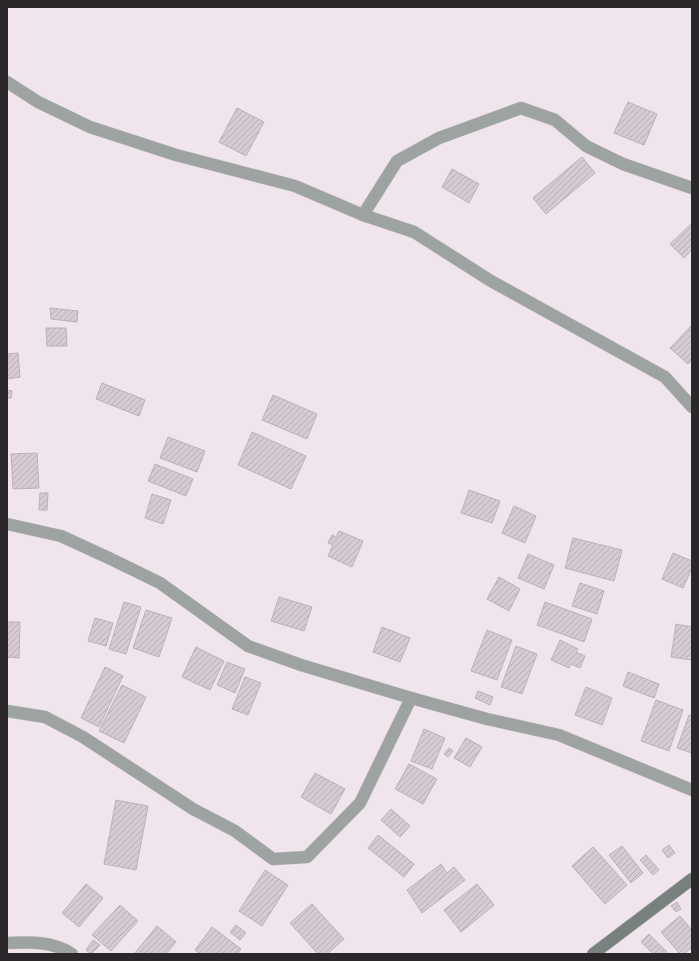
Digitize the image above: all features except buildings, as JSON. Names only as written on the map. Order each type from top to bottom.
[{"type":"street","points":[[7,82],[38,102],[90,127],[176,155],[295,186],[363,215],[414,232],[491,281],[665,376],[692,407]]},
{"type":"street","points":[[363,215],[397,161],[438,138],[521,108],[555,120],[586,146],[623,164],[692,188]]},
{"type":"street","points":[[7,524],[61,536],[112,559],[160,584],[248,646],[301,665],[412,698],[486,719],[559,735],[692,790]]},
{"type":"street","points":[[7,711],[45,717],[83,737],[193,809],[235,831],[273,859],[307,857],[360,803],[412,698]]},
{"type":"street","points":[[593,954],[692,879]]},
{"type":"street","points":[[7,943],[34,942],[64,949],[72,954]]}]
